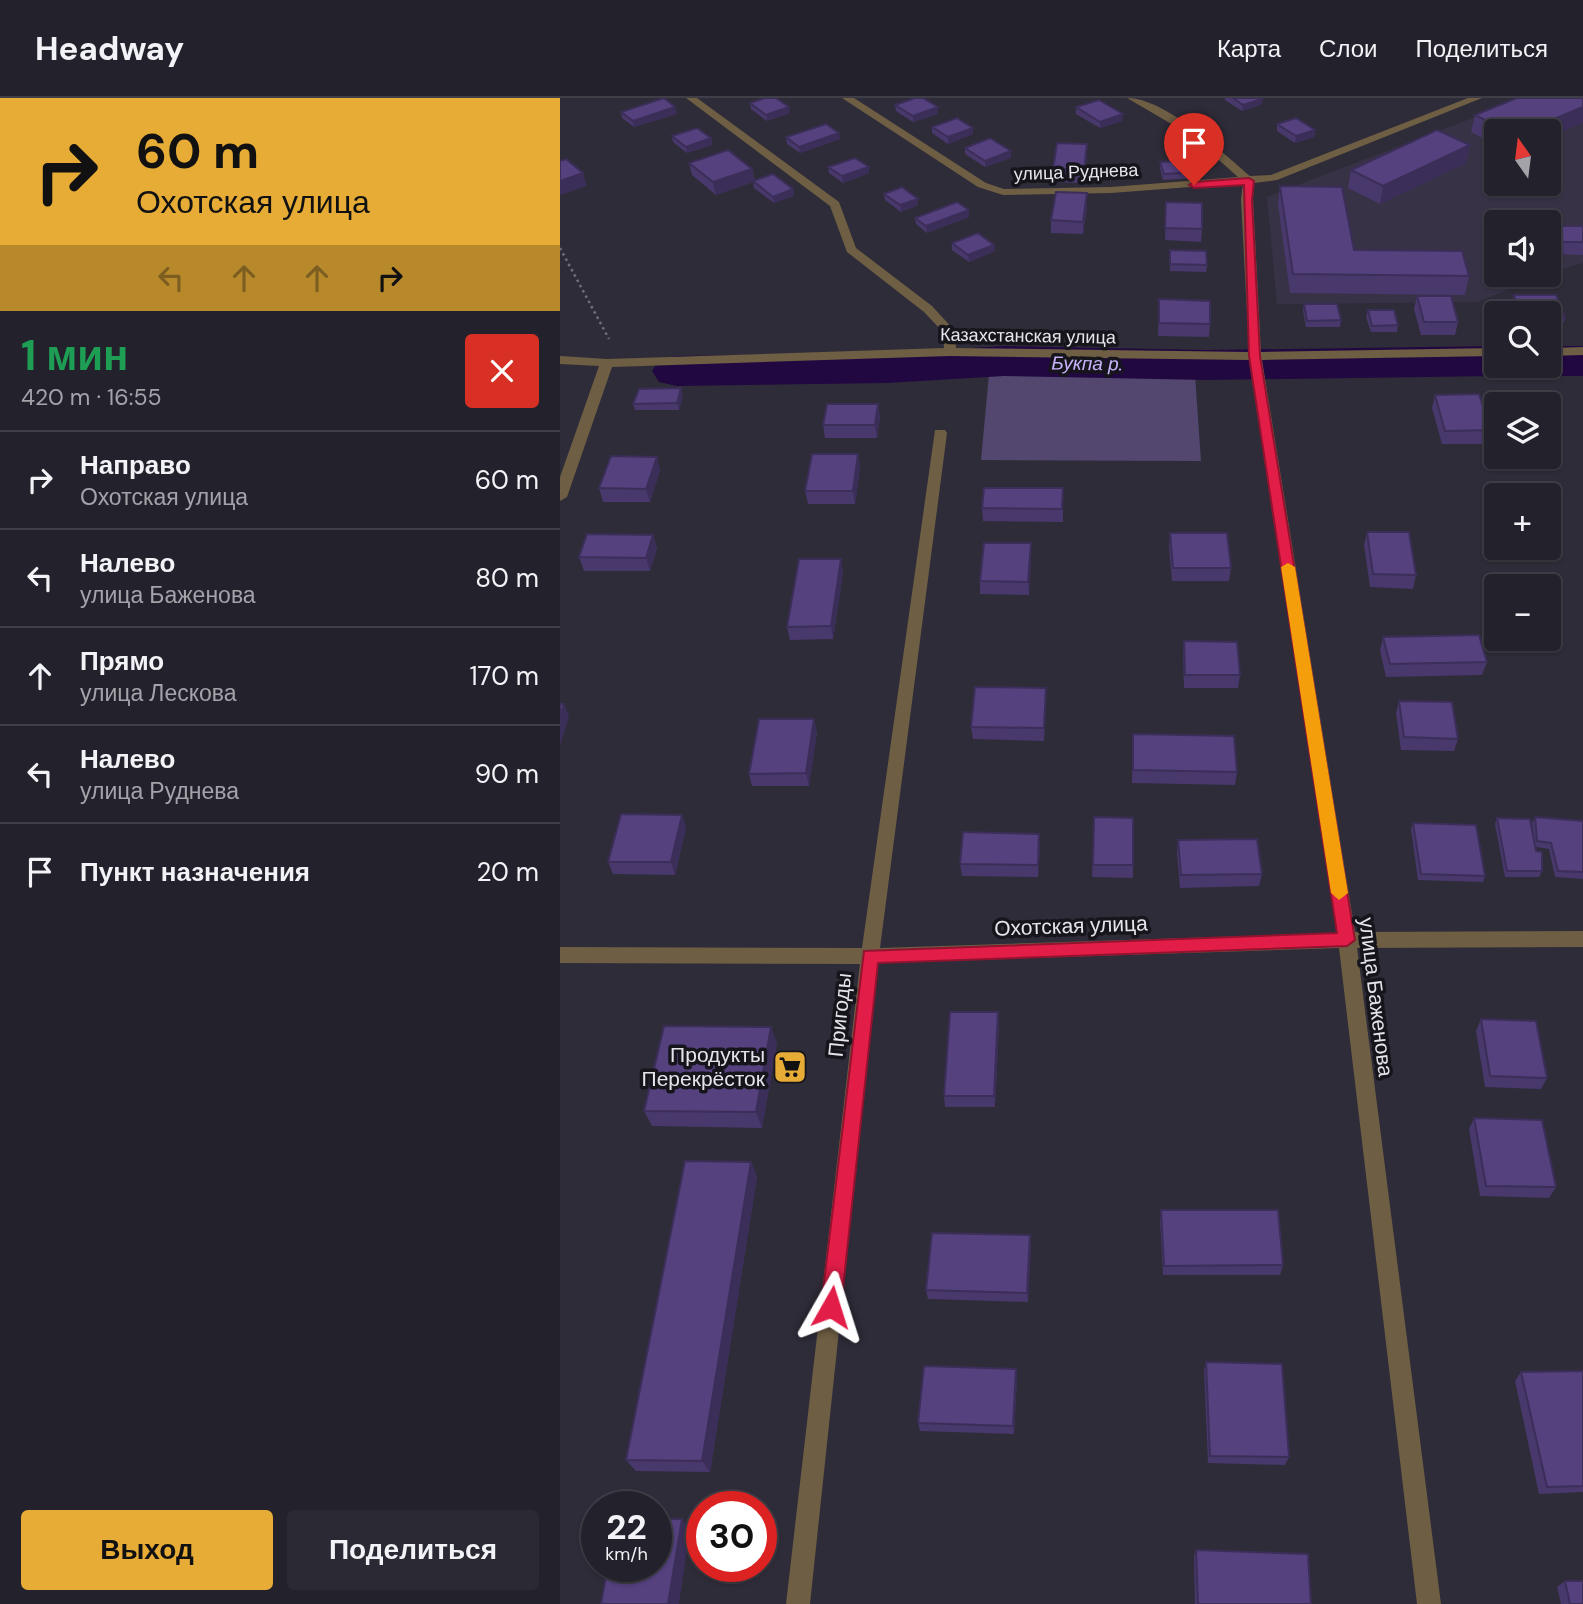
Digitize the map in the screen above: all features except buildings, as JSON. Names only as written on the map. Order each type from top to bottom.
[{"type":"street","points":[[691,98],[835,204],[851,250],[928,309],[949,331],[950,352]]},
{"type":"street","name":"улица Руднева","points":[[847,98],[982,185],[1003,192],[1249,181],[1273,177],[1477,98]]},
{"type":"street","points":[[1132,98],[1196,134],[1249,181]]},
{"type":"street","name":"улица Баженова","points":[[1249,181],[1247,200],[1255,356],[1347,940],[1429,1604]]},
{"type":"street","points":[[1561,352],[1583,351]]},
{"type":"street","name":"Казахстанская улица","points":[[560,360],[607,363],[950,352],[1255,356],[1484,352]]},
{"type":"street","points":[[560,497],[607,363]]},
{"type":"street","name":"Пригоды","points":[[798,1604],[870,956],[940,433]]},
{"type":"street","name":"Охотская улица","points":[[560,955],[870,956],[1347,940],[1583,939]]},
{"type":"path","points":[[560,248],[586,300],[609,334],[607,363]]},
{"type":"shaded area","points":[[1525,98],[1583,105],[1583,263],[1561,269],[1561,210],[1484,210],[1484,287],[1515,287],[1477,302],[1277,304],[1267,197]]},
{"type":"shaded area","points":[[989,374],[1195,375],[1201,461],[981,460]]},
{"type":"waterway","name":"Букпа р.","points":[[677,371],[887,368],[1004,361],[1207,365],[1484,361]]},
{"type":"waterway","name":"Букпа р.","points":[[1561,361],[1583,361]]},
{"type":"slow traffic","points":[[1288,567],[1339,893]]},
{"type":"place","name":"Продукты Перекрёсток","points":[[790,1067]]},
{"type":"route","points":[[831,1307],[870,956],[1347,940],[1255,356],[1247,200],[1249,181],[1194,185]]}]
